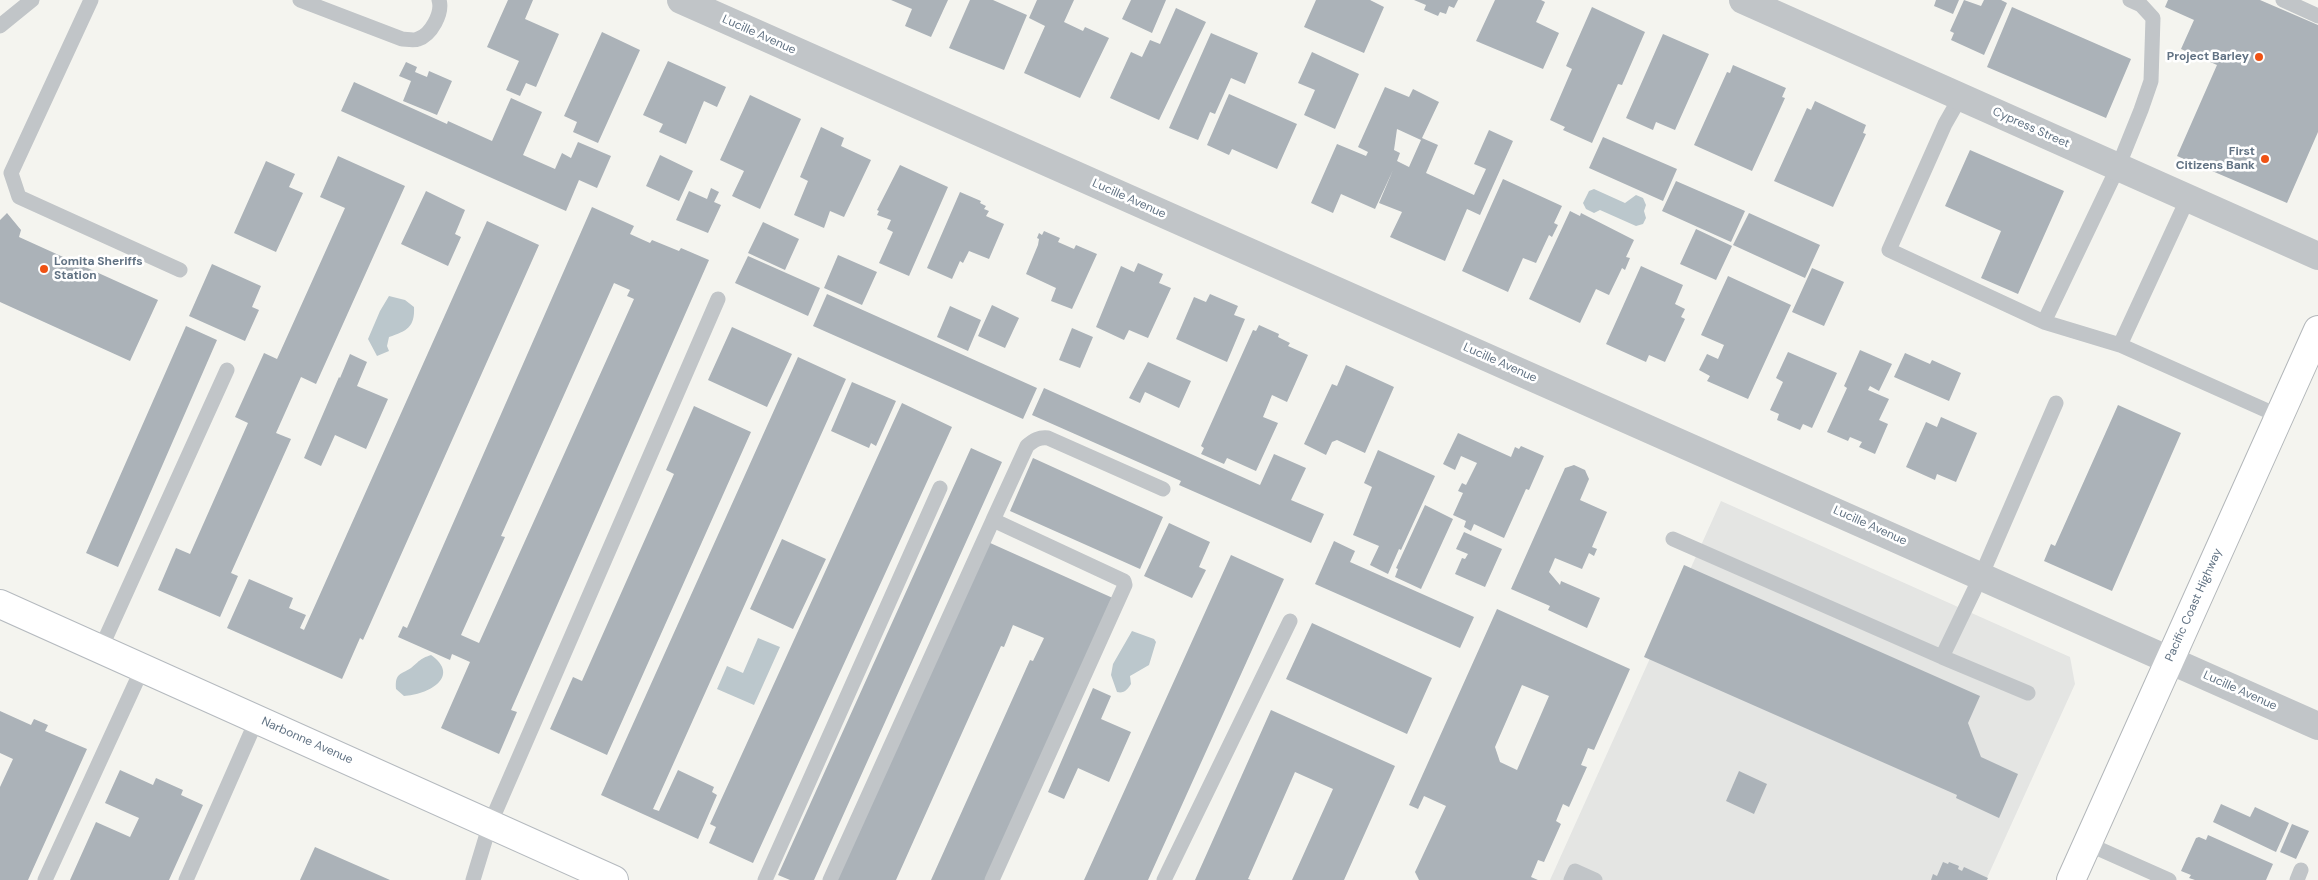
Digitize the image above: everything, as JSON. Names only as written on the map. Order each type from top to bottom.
[{"type":"main road","name":"Pacific Coast Highway","points":[[2071,880],[2279,416],[2312,360],[2318,330]]},
{"type":"main road","name":"Narbonne Avenue","points":[[0,604],[614,880]]},
{"type":"street","name":"Lucille Avenue","points":[[681,0],[2318,726]]},
{"type":"street","name":"Cypress Street","points":[[1743,0],[2318,256]]},
{"type":"lane","points":[[0,26],[32,0]]},
{"type":"lane","points":[[91,0],[11,173],[20,197],[180,270]]},
{"type":"lane","points":[[300,0],[402,39],[418,40],[432,30],[440,5],[439,0]]},
{"type":"lane","points":[[2044,322],[2118,167],[2151,81],[2154,44],[2153,18],[2141,5],[2130,0]]},
{"type":"lane","points":[[2283,0],[2318,16]]},
{"type":"lane","points":[[1961,96],[1945,124],[1889,250],[2044,322],[2120,345],[2279,416]]},
{"type":"lane","points":[[2120,345],[2188,198]]},
{"type":"lane","points":[[473,880],[490,824],[718,299]]},
{"type":"lane","points":[[101,648],[227,370]]},
{"type":"lane","points":[[1942,657],[1981,576],[2056,403]]},
{"type":"lane","points":[[830,880],[1027,446],[1041,437],[1048,438],[1164,489]]},
{"type":"lane","points":[[765,880],[940,488]]},
{"type":"lane","points":[[992,880],[1125,585],[1124,581],[993,520]]},
{"type":"lane","points":[[1672,539],[2028,694]]},
{"type":"lane","points":[[1164,880],[1290,621]]},
{"type":"lane","points":[[45,880],[143,667]]},
{"type":"lane","points":[[186,880],[257,719]]},
{"type":"lane","points":[[2088,844],[2169,880]]},
{"type":"lane","points":[[1571,880],[1575,871],[1595,880]]},
{"type":"shaded area","points":[[1594,189],[1625,203],[1636,195],[1643,198],[1646,205],[1644,211],[1646,218],[1643,224],[1636,226],[1600,210],[1594,213],[1586,209],[1583,203],[1589,191]]},
{"type":"shaded area","points":[[389,296],[405,300],[414,307],[413,319],[409,327],[401,333],[389,337],[387,346],[389,351],[377,356],[368,339],[380,311]]},
{"type":"shaded area","points":[[1721,501],[2070,657],[2075,684],[1986,880],[1550,880]]},
{"type":"shaded area","points":[[1132,631],[1154,639],[1156,642],[1149,665],[1130,676],[1131,684],[1126,691],[1117,692],[1111,675],[1113,664]]},
{"type":"shaded area","points":[[758,638],[780,647],[754,705],[717,689],[727,666],[743,673]]},
{"type":"shaded area","points":[[431,655],[440,663],[443,671],[442,677],[431,688],[413,695],[404,696],[396,689],[397,677],[422,659]]},
{"type":"building","points":[[508,0],[533,0],[525,19],[559,34],[536,87],[526,83],[520,96],[506,90],[519,61],[487,47]]},
{"type":"building","points":[[891,0],[948,0],[931,37],[905,26],[912,9]]},
{"type":"building","points":[[970,0],[993,0],[1027,15],[1004,70],[949,48]]},
{"type":"building","points":[[1037,0],[1074,0],[1064,22],[1083,31],[1085,27],[1109,38],[1080,98],[1024,73],[1045,26],[1029,18]]},
{"type":"building","points":[[1131,0],[1166,0],[1152,33],[1122,19]]},
{"type":"building","points":[[1316,0],[1370,0],[1384,7],[1364,53],[1304,27]]},
{"type":"building","points":[[1414,0],[1458,0],[1454,8],[1449,6],[1446,14],[1440,12],[1438,16],[1424,10],[1426,5]]},
{"type":"building","points":[[1495,0],[1541,0],[1545,2],[1536,22],[1559,33],[1543,69],[1476,41]]},
{"type":"building","points":[[1936,0],[1959,0],[1953,14],[1934,6]]},
{"type":"building","points":[[1964,0],[1981,6],[1984,0],[2001,0],[2007,3],[1984,55],[1951,40],[1954,33],[1950,31]]},
{"type":"building","points":[[2168,0],[2260,0],[2318,25],[2318,132],[2287,203],[2177,156],[2217,65],[2181,49],[2194,20],[2165,7]]},
{"type":"building","points":[[1592,7],[1645,32],[1622,85],[1618,84],[1592,143],[1563,130],[1565,127],[1550,120],[1572,69],[1566,66]]},
{"type":"building","points":[[2012,7],[2131,59],[2106,118],[1987,67]]},
{"type":"building","points":[[1176,8],[1206,22],[1159,120],[1110,98],[1131,52],[1142,57],[1150,40],[1160,44]]},
{"type":"building","points":[[602,32],[640,50],[598,143],[573,132],[577,122],[564,116]]},
{"type":"building","points":[[1211,33],[1258,53],[1245,84],[1231,78],[1215,114],[1210,112],[1198,140],[1169,128]]},
{"type":"building","points":[[1663,34],[1709,54],[1675,130],[1656,122],[1653,130],[1626,118]]},
{"type":"building","points":[[1312,52],[1359,74],[1335,129],[1304,115],[1315,90],[1298,83]]},
{"type":"building","points":[[668,61],[726,87],[717,107],[704,101],[686,144],[659,132],[663,124],[643,115]]},
{"type":"building","points":[[406,62],[417,67],[415,72],[427,77],[429,71],[452,81],[437,115],[403,101],[411,81],[399,76]]},
{"type":"building","points":[[1733,65],[1786,88],[1782,97],[1785,98],[1752,171],[1694,145],[1727,72],[1730,73]]},
{"type":"building","points":[[354,82],[447,124],[448,121],[492,141],[511,98],[542,112],[523,155],[555,169],[562,153],[571,158],[578,142],[611,156],[597,188],[579,180],[566,211],[341,111]]},
{"type":"building","points":[[1385,87],[1409,97],[1413,89],[1439,102],[1422,138],[1438,145],[1426,173],[1474,195],[1486,169],[1474,164],[1489,130],[1513,141],[1480,215],[1467,209],[1445,261],[1390,237],[1402,212],[1379,203],[1393,170],[1375,209],[1341,194],[1333,213],[1311,203],[1337,144],[1366,156],[1368,152],[1358,147]],"holes":[[[1397,129],[1421,140],[1409,167],[1397,161],[1400,153],[1394,150]]]},
{"type":"building","points":[[1229,94],[1297,124],[1277,169],[1232,149],[1229,155],[1207,145]]},
{"type":"building","points":[[750,95],[801,119],[760,209],[732,196],[744,171],[720,160]]},
{"type":"building","points":[[1815,101],[1866,125],[1863,133],[1866,134],[1833,207],[1774,181],[1807,108],[1811,110]]},
{"type":"building","points":[[821,127],[844,138],[841,146],[871,160],[844,217],[830,211],[824,228],[794,215],[808,181],[800,177]]},
{"type":"building","points":[[1603,137],[1677,169],[1663,201],[1589,168]]},
{"type":"building","points":[[1970,150],[2064,191],[2018,294],[1981,278],[2001,231],[1945,206]]},
{"type":"building","points":[[660,155],[693,171],[679,201],[646,186]]},
{"type":"building","points":[[338,156],[405,186],[316,384],[301,377],[276,433],[291,439],[231,573],[238,576],[220,617],[158,590],[176,548],[190,554],[248,423],[235,417],[264,353],[277,359],[345,208],[320,197]]},
{"type":"building","points":[[266,161],[295,174],[289,187],[303,193],[276,252],[234,233]]},
{"type":"building","points":[[900,165],[948,187],[909,276],[879,263],[893,232],[887,229],[891,220],[877,215],[879,211],[877,210]]},
{"type":"building","points":[[1503,179],[1562,206],[1554,223],[1558,225],[1552,237],[1549,235],[1536,263],[1523,258],[1508,292],[1462,271]]},
{"type":"building","points":[[1676,181],[1745,211],[1731,242],[1662,211]]},
{"type":"building","points":[[711,188],[719,192],[714,202],[721,205],[708,233],[676,220],[689,191],[707,199]]},
{"type":"building","points":[[426,191],[465,210],[455,234],[461,237],[448,266],[401,244]]},
{"type":"building","points":[[960,192],[981,201],[980,203],[986,206],[984,209],[989,211],[986,216],[1004,224],[989,259],[969,251],[963,263],[960,261],[952,279],[927,268]]},
{"type":"building","points":[[592,207],[634,226],[630,234],[650,243],[652,240],[679,251],[681,248],[709,260],[511,710],[517,712],[499,754],[441,728],[470,662],[452,654],[450,660],[398,637],[403,626],[407,628]],"holes":[[[614,283],[630,290],[627,296],[634,299],[479,643],[461,635],[505,537],[501,536]]]},
{"type":"building","points":[[1570,211],[1580,216],[1581,213],[1634,240],[1626,257],[1630,258],[1625,270],[1622,268],[1609,295],[1596,289],[1580,323],[1529,299]]},
{"type":"building","name":"Lomita Sheriffs Station","points":[[7,213],[21,230],[19,237],[158,300],[130,361],[0,302],[0,220]]},
{"type":"building","points":[[1749,213],[1820,245],[1805,278],[1733,245]]},
{"type":"building","points":[[487,221],[539,245],[363,640],[360,638],[342,679],[227,628],[249,579],[293,598],[289,608],[306,615],[300,628],[304,630]]},
{"type":"building","points":[[763,222],[799,239],[785,270],[748,253]]},
{"type":"building","points":[[1696,229],[1732,246],[1716,280],[1680,264]]},
{"type":"building","points":[[1044,231],[1060,238],[1058,242],[1074,249],[1076,245],[1097,254],[1072,309],[1051,301],[1056,288],[1026,274],[1038,245],[1039,239],[1037,238],[1039,233],[1042,235]]},
{"type":"building","points":[[838,255],[877,272],[862,305],[824,288]]},
{"type":"building","points":[[748,256],[820,288],[808,316],[735,283]]},
{"type":"building","points":[[1138,263],[1163,274],[1159,283],[1171,288],[1148,338],[1129,330],[1124,340],[1096,327],[1121,266],[1134,272]]},
{"type":"building","points":[[212,264],[261,286],[252,307],[259,310],[245,341],[189,316]]},
{"type":"building","points":[[1641,266],[1683,285],[1675,304],[1685,309],[1681,317],[1685,319],[1665,362],[1649,355],[1646,362],[1606,344]]},
{"type":"building","points":[[1812,268],[1844,282],[1824,326],[1792,312]]},
{"type":"building","points":[[1728,276],[1791,305],[1748,399],[1707,381],[1710,376],[1699,370],[1707,354],[1718,359],[1724,345],[1701,335]]},
{"type":"building","points":[[827,294],[1037,388],[1023,419],[813,326]]},
{"type":"building","points":[[1210,294],[1238,306],[1234,315],[1245,319],[1227,362],[1176,339],[1194,297],[1206,302]]},
{"type":"building","points":[[992,305],[1019,318],[1005,348],[978,336]]},
{"type":"building","points":[[950,306],[981,320],[968,351],[937,337]]},
{"type":"building","points":[[1259,325],[1279,334],[1278,337],[1290,343],[1288,346],[1308,355],[1287,402],[1272,395],[1263,417],[1278,423],[1256,471],[1227,458],[1224,464],[1201,454],[1204,448],[1201,446],[1253,330],[1256,331]]},
{"type":"building","points":[[186,326],[217,340],[118,567],[86,553]]},
{"type":"building","points":[[732,327],[792,354],[767,407],[708,380]]},
{"type":"building","points":[[1072,328],[1093,337],[1080,368],[1059,360]]},
{"type":"building","points":[[1860,350],[1892,364],[1879,391],[1870,386],[1868,390],[1889,399],[1879,420],[1888,424],[1875,454],[1859,447],[1862,442],[1850,437],[1848,441],[1827,432],[1847,388],[1844,386]]},
{"type":"building","points":[[1788,352],[1837,373],[1812,428],[1803,424],[1800,430],[1777,420],[1779,414],[1770,410],[1783,382],[1776,378]]},
{"type":"building","points":[[1905,353],[1930,364],[1932,360],[1961,373],[1949,401],[1894,377]]},
{"type":"building","points":[[350,354],[367,362],[357,386],[388,399],[366,449],[335,435],[321,466],[304,458]]},
{"type":"building","points":[[798,357],[846,379],[653,809],[659,811],[678,770],[714,787],[712,792],[717,795],[698,839],[601,795]]},
{"type":"building","points":[[1148,362],[1191,381],[1179,408],[1145,392],[1140,403],[1129,398]]},
{"type":"building","points":[[1346,365],[1394,387],[1365,453],[1337,440],[1332,442],[1326,455],[1304,444],[1332,384],[1337,386]]},
{"type":"building","points":[[852,382],[896,401],[876,446],[871,443],[869,448],[831,431]]},
{"type":"building","points":[[1044,388],[1260,485],[1274,454],[1306,468],[1291,500],[1324,514],[1311,543],[1179,485],[1181,481],[1032,415]]},
{"type":"building","points":[[902,403],[952,427],[753,863],[709,843],[716,827],[710,824]]},
{"type":"building","points":[[2118,405],[2181,433],[2112,591],[2044,561],[2051,544],[2055,546]]},
{"type":"building","points":[[694,406],[751,432],[607,755],[550,729],[573,677],[582,681],[674,474],[666,470]]},
{"type":"building","points":[[1941,417],[1977,433],[1956,482],[1937,474],[1935,480],[1906,467],[1926,422],[1937,427]]},
{"type":"building","points":[[1458,433],[1511,457],[1515,447],[1519,449],[1521,446],[1544,456],[1529,490],[1526,489],[1504,538],[1474,524],[1471,531],[1464,527],[1466,521],[1453,515],[1463,493],[1458,491],[1462,483],[1466,485],[1477,463],[1461,456],[1455,470],[1443,464]]},
{"type":"building","points":[[971,448],[1002,462],[814,880],[790,880],[778,875]]},
{"type":"building","points":[[1378,450],[1435,476],[1388,574],[1370,565],[1379,546],[1353,535],[1372,487],[1364,483]]},
{"type":"building","points":[[1033,458],[1163,517],[1140,569],[1010,511]]},
{"type":"building","points":[[1574,465],[1585,470],[1589,479],[1580,500],[1607,512],[1592,547],[1597,549],[1594,556],[1589,553],[1582,569],[1555,558],[1549,572],[1560,585],[1561,581],[1600,598],[1587,628],[1548,610],[1550,606],[1511,589],[1565,468]]},
{"type":"building","points":[[1425,505],[1453,519],[1421,589],[1395,577],[1398,569],[1396,568]]},
{"type":"building","points":[[1169,523],[1210,542],[1199,567],[1206,570],[1192,598],[1144,576]]},
{"type":"building","points":[[1464,532],[1502,549],[1485,587],[1455,574],[1462,558],[1465,559],[1468,554],[1456,549]]},
{"type":"building","points":[[782,539],[826,559],[793,629],[750,609]]},
{"type":"building","points":[[1334,541],[1355,551],[1350,562],[1474,617],[1460,648],[1315,584]]},
{"type":"building","points":[[988,542],[1115,599],[988,880],[931,880],[1030,660],[1033,661],[1044,638],[1013,625],[1004,647],[1001,646],[896,880],[837,880]]},
{"type":"building","points":[[1231,555],[1284,579],[1148,880],[1084,880]]},
{"type":"building","points":[[1684,565],[1980,696],[1968,723],[1981,757],[2018,774],[1999,818],[1956,798],[1957,795],[1644,657]]},
{"type":"building","points":[[1497,609],[1630,669],[1594,750],[1588,748],[1581,765],[1587,767],[1569,807],[1563,804],[1556,821],[1561,824],[1544,862],[1538,860],[1531,877],[1538,880],[1419,880],[1415,872],[1446,806],[1424,796],[1418,809],[1409,805]],"holes":[[[1522,685],[1549,696],[1517,770],[1500,762],[1495,747]]]},
{"type":"building","points":[[1312,623],[1432,678],[1407,734],[1286,679]]},
{"type":"building","points":[[1093,688],[1111,696],[1101,719],[1131,732],[1109,782],[1078,768],[1064,799],[1048,792]]},
{"type":"building","points":[[1271,710],[1395,766],[1344,880],[1292,880],[1333,789],[1295,772],[1248,879],[1251,880],[1195,880]]},
{"type":"building","points":[[0,711],[31,725],[34,719],[48,725],[45,731],[87,749],[28,880],[0,880],[0,787],[13,759],[0,753]]},
{"type":"building","points":[[120,770],[153,785],[156,778],[183,790],[181,795],[203,805],[169,880],[70,880],[96,822],[130,837],[139,818],[105,803]]},
{"type":"building","points":[[1739,771],[1767,784],[1754,814],[1726,801]]},
{"type":"building","points":[[2221,804],[2250,817],[2255,807],[2289,823],[2276,852],[2213,822]]},
{"type":"building","points":[[2292,824],[2309,831],[2296,859],[2280,852]]},
{"type":"building","points":[[2208,835],[2273,864],[2266,880],[2195,880],[2189,878],[2191,875],[2181,871],[2196,838],[2199,837],[2206,840]]},
{"type":"building","points":[[315,847],[390,880],[300,880]]},
{"type":"building","points":[[1943,862],[1959,866],[1958,869],[1962,871],[1964,867],[1988,878],[1987,880],[1931,880],[1933,874],[1937,876]]},
{"type":"place","name":"Project Barley","points":[[2259,57]]},
{"type":"place","name":"First Citizens Bank","points":[[2265,159]]},
{"type":"place","name":"Lomita Sheriffs Station","points":[[44,269]]}]
